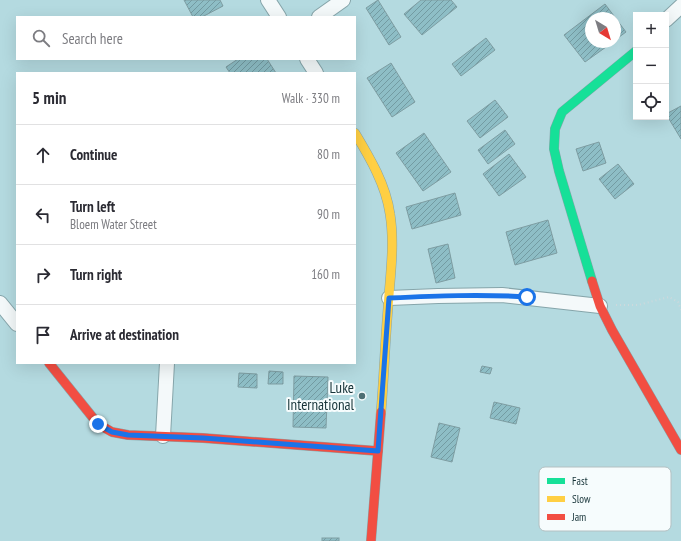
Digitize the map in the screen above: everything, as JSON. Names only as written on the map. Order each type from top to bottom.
[{"type":"street","points":[[268,0],[278,16]]},
{"type":"street","points":[[320,16],[343,0]]},
{"type":"street","points":[[669,17],[681,6]]},
{"type":"street","points":[[633,53],[562,112],[555,129],[554,148],[559,171],[600,306],[612,330],[681,450]]},
{"type":"street","points":[[308,60],[315,72]]},
{"type":"street","points":[[356,135],[379,174],[388,207],[392,234],[389,298],[371,541]]},
{"type":"street","points":[[389,298],[502,295],[600,306]]},
{"type":"street","points":[[0,303],[16,323]]},
{"type":"street","points":[[50,364],[98,424],[112,432],[128,435],[203,438],[378,451]]},
{"type":"street","points":[[163,436],[167,364]]},
{"type":"path","points":[[600,306],[638,305],[669,297],[678,302],[681,310]]},
{"type":"building","points":[[184,0],[220,0],[223,6],[204,16],[192,16]]},
{"type":"building","points":[[378,0],[401,37],[389,45],[366,8]]},
{"type":"building","points":[[421,0],[451,0],[457,7],[422,35],[404,14]]},
{"type":"building","points":[[605,4],[611,12],[594,12]]},
{"type":"building","points":[[585,19],[585,48],[605,48],[585,62],[564,35]]},
{"type":"building","points":[[621,25],[626,32],[621,36]]},
{"type":"building","points":[[486,38],[495,50],[461,76],[452,64]]},
{"type":"building","points":[[236,60],[268,60],[275,72],[229,72],[226,67]]},
{"type":"building","points":[[391,63],[415,102],[392,117],[367,78]]},
{"type":"building","points":[[495,100],[508,117],[480,138],[467,121]]},
{"type":"building","points":[[681,106],[681,139],[669,119],[669,112]]},
{"type":"building","points":[[505,130],[515,144],[488,164],[478,150]]},
{"type":"building","points":[[424,133],[451,172],[423,191],[396,153]]},
{"type":"building","points":[[599,142],[606,163],[583,171],[576,149]]},
{"type":"building","points":[[509,154],[526,177],[499,196],[483,174]]},
{"type":"building","points":[[618,164],[634,184],[615,199],[599,179]]},
{"type":"building","points":[[455,193],[461,215],[412,229],[406,207]]},
{"type":"building","points":[[548,220],[557,253],[515,265],[506,232]]},
{"type":"building","points":[[448,244],[455,278],[436,283],[428,249]]},
{"type":"building","points":[[482,366],[492,368],[490,374],[480,372]]},
{"type":"building","points":[[269,371],[283,372],[283,384],[268,384]]},
{"type":"building","points":[[239,373],[257,374],[257,388],[238,387]]},
{"type":"building","points":[[294,376],[328,377],[326,428],[293,427]]},
{"type":"building","points":[[494,402],[520,408],[516,424],[490,418]]},
{"type":"building","points":[[439,423],[460,428],[452,462],[431,457]]},
{"type":"building","points":[[322,538],[339,538],[339,541],[322,541]]},
{"type":"traffic: fast","points":[[592,281],[559,171],[554,149],[555,129],[562,112],[633,53]]},
{"type":"traffic: slow","points":[[356,135],[372,162],[381,182],[390,214],[392,261],[381,412]]},
{"type":"traffic: jam","points":[[592,281],[600,306],[612,330],[681,450]]},
{"type":"traffic: jam","points":[[50,364],[98,424],[112,432],[128,435],[203,438],[378,451]]},
{"type":"traffic: jam","points":[[371,541],[381,412]]},
{"type":"place","name":"Luke International","points":[[362,396]]},
{"type":"route","points":[[98,424],[112,432],[128,435],[203,438],[378,451],[389,298],[502,295],[527,297]]}]
